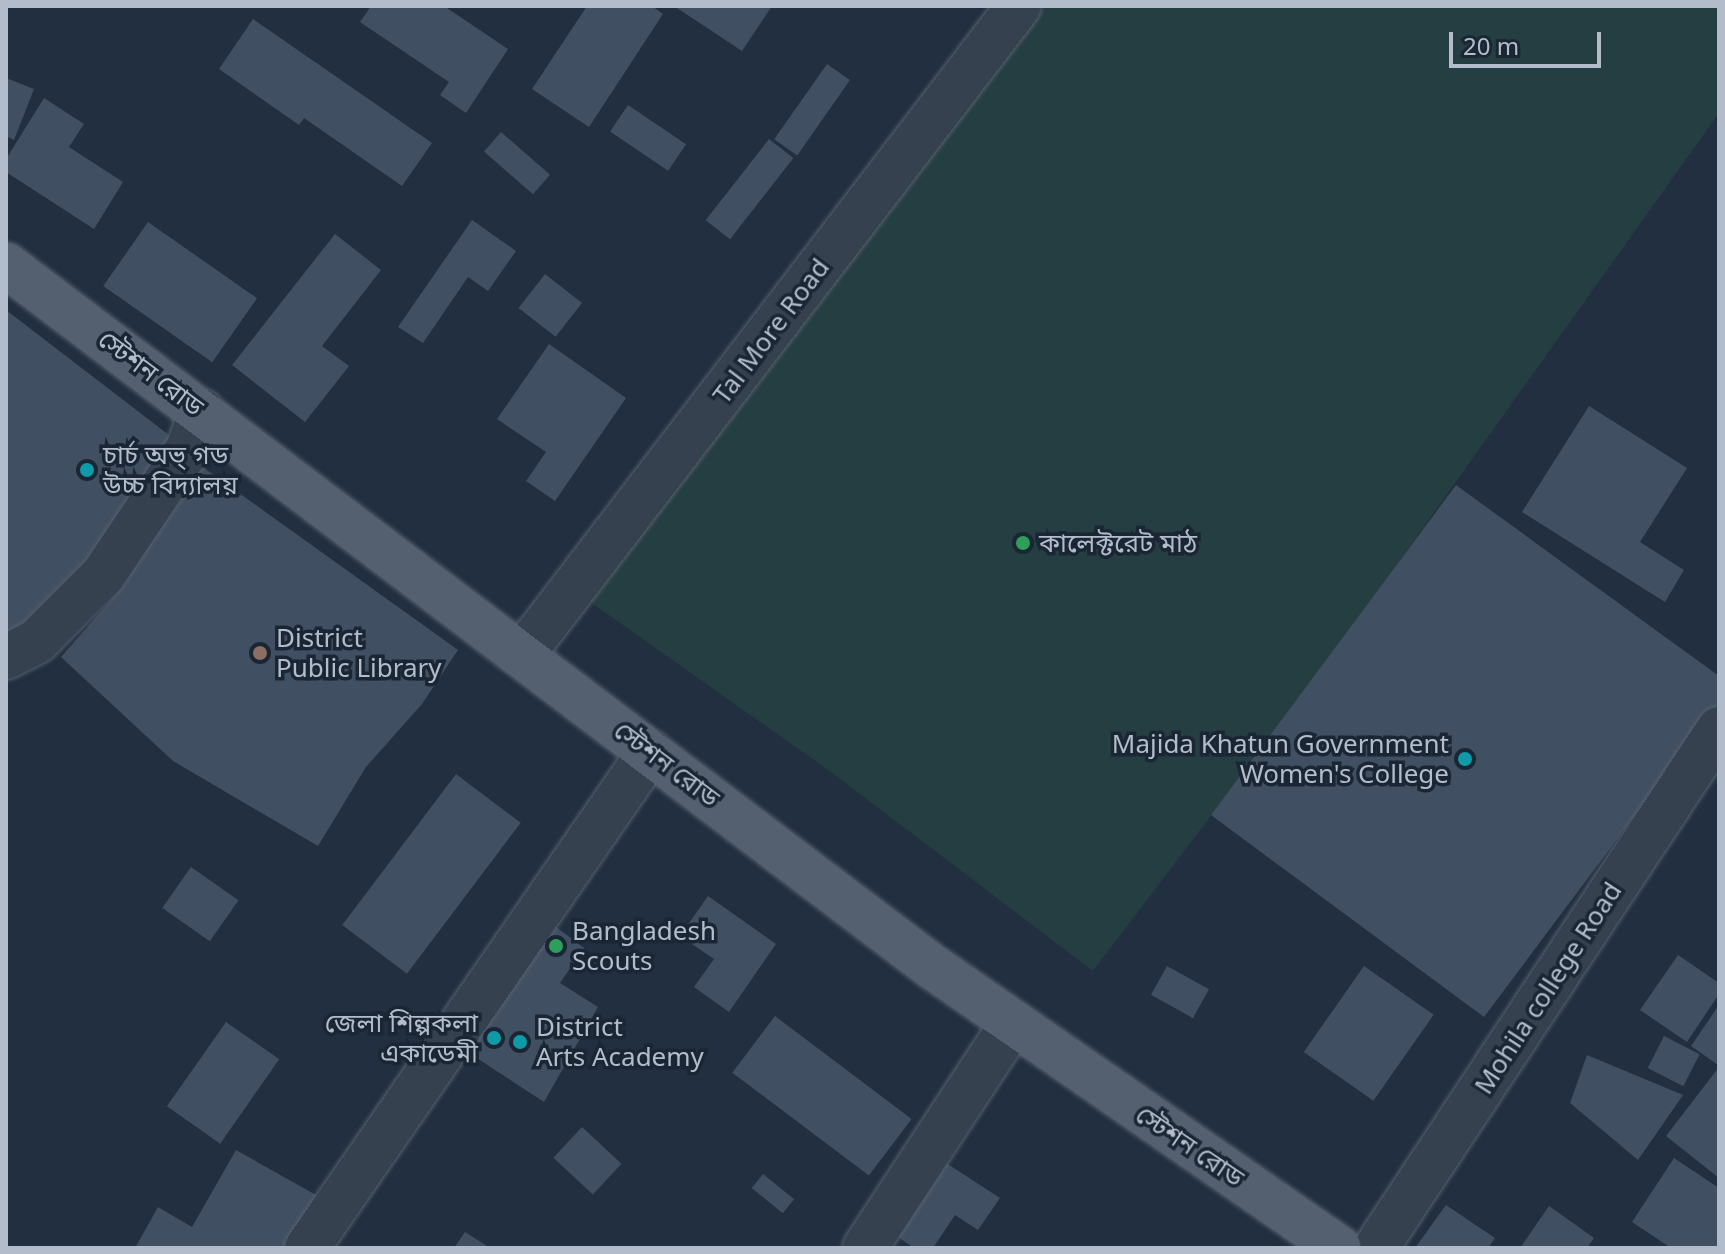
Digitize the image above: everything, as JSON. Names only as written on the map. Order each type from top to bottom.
[{"type":"main road","name":"স্টেশন রোড","points":[[6,265],[1012,1024],[1339,1248]]},
{"type":"street","name":"Tal More Road","points":[[522,655],[1019,6]]},
{"type":"street","points":[[6,657],[37,641],[103,575],[188,449],[202,411]]},
{"type":"street","name":"Mohila college Road","points":[[1376,1248],[1719,729]]},
{"type":"street","points":[[307,1248],[650,752]]},
{"type":"street","points":[[865,1248],[1012,1024]]},
{"type":"green space","name":"কালেক্টরেট মাঠ","points":[[1045,6],[1719,6],[1719,113],[1321,671],[1093,971],[831,772],[589,601]]},
{"type":"building","points":[[371,6],[444,6],[508,49],[466,113],[440,95],[449,82],[360,22]]},
{"type":"building","points":[[587,6],[652,6],[663,14],[589,127],[532,89]]},
{"type":"building","points":[[674,6],[772,6],[742,51]]},
{"type":"building","points":[[253,19],[432,143],[402,186],[304,118],[299,125],[219,69]]},
{"type":"building","points":[[827,64],[850,80],[797,155],[774,139]]},
{"type":"building","points":[[6,78],[34,89],[14,140],[6,136]]},
{"type":"building","points":[[44,98],[84,124],[69,147],[123,182],[94,229],[6,172],[6,159]]},
{"type":"building","points":[[628,105],[686,144],[668,171],[610,132]]},
{"type":"building","points":[[501,132],[550,175],[533,194],[484,152]]},
{"type":"building","points":[[769,139],[793,158],[730,239],[706,220]]},
{"type":"building","points":[[472,220],[516,251],[488,291],[468,277],[423,343],[398,327]]},
{"type":"building","points":[[148,222],[257,298],[212,362],[103,286]]},
{"type":"building","points":[[335,234],[381,270],[322,346],[349,366],[305,422],[232,365]]},
{"type":"building","points":[[545,274],[582,303],[556,337],[519,308]]},
{"type":"building","name":"চার্চ অভ্ গড ‍উচ্চ বিদ্যালয়","points":[[6,310],[182,445],[37,639],[6,654]]},
{"type":"building","points":[[549,344],[626,398],[555,501],[526,481],[546,452],[497,419]]},
{"type":"building","points":[[1589,406],[1687,468],[1640,542],[1684,570],[1665,602],[1522,512]]},
{"type":"building","name":"District Public Library","points":[[200,465],[458,650],[422,704],[366,767],[318,846],[173,761],[61,657],[124,585]]},
{"type":"building","name":"Majida Khatun Government Women's College","points":[[1456,485],[1719,676],[1719,703],[1484,1017],[1211,815]]},
{"type":"building","points":[[456,774],[521,823],[407,974],[342,925]]},
{"type":"building","points":[[191,867],[239,900],[210,941],[162,908]]},
{"type":"building","points":[[708,896],[776,944],[729,1012],[694,987],[714,959],[680,936]]},
{"type":"building","points":[[547,920],[584,948],[560,983],[598,1007],[544,1102],[460,1047]]},
{"type":"building","points":[[1678,955],[1719,983],[1719,994],[1687,1042],[1640,1010]]},
{"type":"building","points":[[1167,966],[1209,989],[1193,1018],[1151,995]]},
{"type":"building","points":[[1364,966],[1434,1015],[1373,1101],[1304,1052]]},
{"type":"building","points":[[1719,1005],[1719,1063],[1718,1065],[1691,1046]]},
{"type":"building","points":[[775,1016],[912,1119],[869,1176],[732,1073]]},
{"type":"building","points":[[226,1022],[279,1059],[220,1144],[167,1106]]},
{"type":"building","points":[[1664,1036],[1700,1054],[1683,1086],[1648,1068]]},
{"type":"building","points":[[1587,1055],[1683,1095],[1638,1160],[1570,1103]]},
{"type":"building","points":[[1719,1067],[1719,1178],[1666,1136]]},
{"type":"building","points":[[582,1127],[621,1164],[593,1195],[553,1158]]},
{"type":"building","points":[[236,1150],[316,1195],[285,1248],[135,1248],[158,1207],[192,1227]]},
{"type":"building","points":[[1674,1158],[1719,1188],[1719,1248],[1671,1248],[1632,1222]]},
{"type":"building","points":[[943,1161],[1000,1198],[978,1230],[955,1215],[933,1248],[914,1248],[895,1235]]},
{"type":"building","points":[[763,1174],[794,1199],[783,1213],[752,1188]]},
{"type":"building","points":[[1446,1205],[1495,1238],[1488,1248],[1415,1248]]},
{"type":"building","points":[[1549,1206],[1594,1238],[1587,1248],[1520,1248]]},
{"type":"building","points":[[465,1232],[490,1248],[454,1248]]},
{"type":"place","name":"চার্চ অভ্ গড ‍উচ্চ বিদ্যালয়","points":[[87,470]]},
{"type":"place","name":"কালেক্টরেট মাঠ","points":[[1023,543]]},
{"type":"place","name":"District Public Library","points":[[260,653]]},
{"type":"place","name":"Majida Khatun Government Women's College","points":[[1465,759]]},
{"type":"place","name":"Bangladesh Scouts","points":[[556,946]]},
{"type":"place","name":"জেলা শিল্পকলা একাডেমী","points":[[494,1038]]},
{"type":"place","name":"District Arts Academy","points":[[520,1042]]}]
